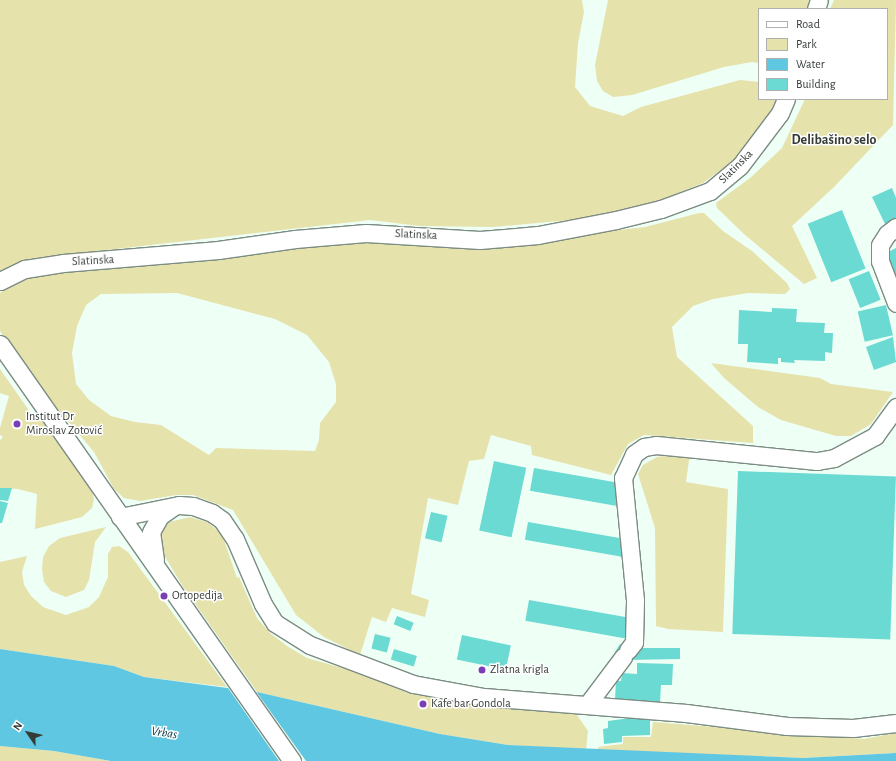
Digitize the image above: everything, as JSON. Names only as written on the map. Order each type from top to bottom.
[{"type":"street","name":"Slatinska","points":[[0,281],[25,269],[63,263],[210,251],[295,239],[366,233],[480,240],[538,235],[616,220],[710,191],[740,166],[764,135],[785,100]]},
{"type":"street","points":[[896,227],[887,234],[880,245],[880,261],[896,303]]},
{"type":"street","points":[[0,344],[292,761]]},
{"type":"street","points":[[587,705],[634,642],[636,600],[623,478],[634,454],[644,447],[656,445],[817,461],[834,458],[875,436],[896,407]]},
{"type":"street","points":[[120,517],[176,506],[202,509],[222,520],[235,539],[263,604],[275,623],[310,645],[412,684],[443,691],[484,697],[587,705],[787,726],[853,728],[896,723]]},
{"type":"street","points":[[163,576],[153,554],[151,532],[160,516],[176,506]]},
{"type":"green space","points":[[0,0],[582,0],[584,12],[578,43],[575,87],[590,106],[623,116],[641,107],[740,80],[758,82],[758,100],[778,100],[737,158],[703,183],[651,204],[570,220],[493,227],[420,226],[370,220],[98,251],[19,263],[0,272]]},
{"type":"green space","points":[[608,0],[809,0],[807,8],[758,8],[758,63],[752,62],[724,67],[632,95],[613,97],[603,91],[597,81],[595,65]]},
{"type":"green space","points":[[834,0],[896,0],[893,125],[834,187],[792,226],[817,278],[804,284],[745,235],[717,208],[716,203],[750,178],[782,148],[805,100],[888,100],[888,8],[830,8]]},
{"type":"green space","points":[[704,213],[723,231],[752,251],[787,283],[790,289],[785,294],[748,293],[713,299],[693,306],[672,327],[677,357],[753,426],[753,443],[644,435],[628,444],[611,475],[532,455],[531,446],[491,435],[484,459],[469,461],[458,505],[428,498],[411,594],[429,600],[425,617],[392,608],[386,622],[372,617],[360,655],[324,637],[296,615],[233,510],[193,495],[176,495],[140,501],[124,498],[114,489],[94,452],[50,400],[0,331],[0,293],[14,280],[32,276],[212,259],[350,242],[387,241],[469,248],[645,227]],"holes":[[[177,293],[275,319],[307,335],[329,362],[336,384],[336,402],[320,423],[319,440],[315,451],[216,448],[209,455],[161,425],[135,422],[111,416],[89,400],[76,384],[72,353],[77,326],[86,305],[101,294]]]},
{"type":"green space","points":[[711,363],[820,378],[831,384],[893,392],[871,424],[851,436],[836,436],[781,420],[758,407],[724,378]]},
{"type":"green space","points":[[0,369],[35,419],[38,409],[92,491],[94,499],[92,508],[82,517],[35,529],[37,494],[18,489],[0,488],[0,440],[3,437],[0,435],[0,428],[9,396],[0,393]]},
{"type":"green space","points":[[690,453],[686,482],[728,489],[723,632],[668,629],[656,626],[655,528],[638,474],[643,465],[657,457]]},
{"type":"green space","points":[[190,517],[207,522],[222,534],[237,578],[239,577],[257,618],[270,633],[287,646],[307,658],[353,671],[408,693],[460,702],[571,712],[577,715],[588,731],[586,750],[508,745],[440,734],[257,692],[182,585],[159,547],[158,538],[165,523]]},
{"type":"green space","points":[[106,527],[95,542],[89,580],[84,590],[66,597],[51,591],[44,582],[42,570],[43,557],[49,546],[60,538]]},
{"type":"green space","points":[[119,546],[128,552],[227,687],[144,677],[114,666],[0,649],[0,562],[27,556],[22,572],[24,585],[31,596],[43,607],[66,615],[89,607],[99,597],[108,577],[108,554],[112,547]]},
{"type":"green space","points":[[653,722],[864,739],[896,733],[896,753],[803,758],[598,751],[598,747],[623,744],[623,737],[651,737]]},
{"type":"green space","points":[[0,746],[54,751],[111,761],[0,761]]},
{"type":"water","name":"Vrbas","points":[[0,649],[114,666],[144,677],[257,692],[440,734],[508,745],[803,758],[896,753],[896,761],[111,761],[54,751],[0,746]]},
{"type":"pier","points":[[226,685],[255,690],[306,761],[279,761]]},
{"type":"building","points":[[892,188],[896,198],[896,219],[885,224],[872,197]]},
{"type":"building","points":[[842,210],[866,268],[831,282],[808,224]]},
{"type":"building","points":[[896,248],[896,277],[886,253]]},
{"type":"building","points":[[869,271],[881,300],[860,308],[849,279]]},
{"type":"building","points":[[886,305],[893,335],[865,342],[858,312]]},
{"type":"building","points":[[772,308],[797,309],[796,322],[825,323],[824,333],[833,333],[832,353],[825,352],[825,361],[794,360],[795,363],[781,362],[781,358],[778,358],[778,364],[747,362],[748,344],[738,344],[739,310],[772,312]]},
{"type":"building","points":[[893,337],[896,362],[874,370],[866,347]]},
{"type":"building","points":[[494,461],[526,468],[512,537],[479,530]]},
{"type":"building","points":[[534,468],[620,483],[616,506],[530,491]]},
{"type":"building","points":[[738,471],[896,477],[890,639],[732,634]]},
{"type":"building","points":[[0,488],[12,488],[8,501],[0,500]]},
{"type":"building","points":[[0,501],[8,503],[2,523],[0,523]]},
{"type":"building","points":[[431,512],[448,516],[441,542],[425,538]]},
{"type":"building","points":[[528,522],[626,539],[623,557],[525,540]]},
{"type":"building","points":[[529,600],[629,618],[626,638],[525,621]]},
{"type":"building","points":[[397,616],[414,623],[410,631],[394,624]]},
{"type":"building","points":[[375,634],[391,638],[387,652],[371,649]]},
{"type":"building","points":[[462,635],[511,645],[506,670],[457,659]]},
{"type":"building","points":[[620,644],[632,652],[642,648],[680,648],[680,659],[627,660],[615,652]]},
{"type":"building","points":[[394,649],[417,656],[414,667],[391,660]]},
{"type":"building","points":[[637,663],[673,664],[672,685],[661,685],[660,702],[615,700],[616,681],[621,681],[622,673],[637,674]]},
{"type":"building","points":[[630,716],[650,719],[650,735],[622,736],[622,742],[604,744],[603,729],[608,728],[608,721],[630,718]]},
{"type":"place","name":"Institut Dr Miroslav Zotović","points":[[17,424]]},
{"type":"place","name":"Ortopedija","points":[[164,596]]},
{"type":"place","name":"Zlatna krigla","points":[[482,670]]},
{"type":"place","name":"Kafe bar Gondola","points":[[423,704]]},
{"type":"district","name":"Delibašino selo","points":[[834,140]]}]
